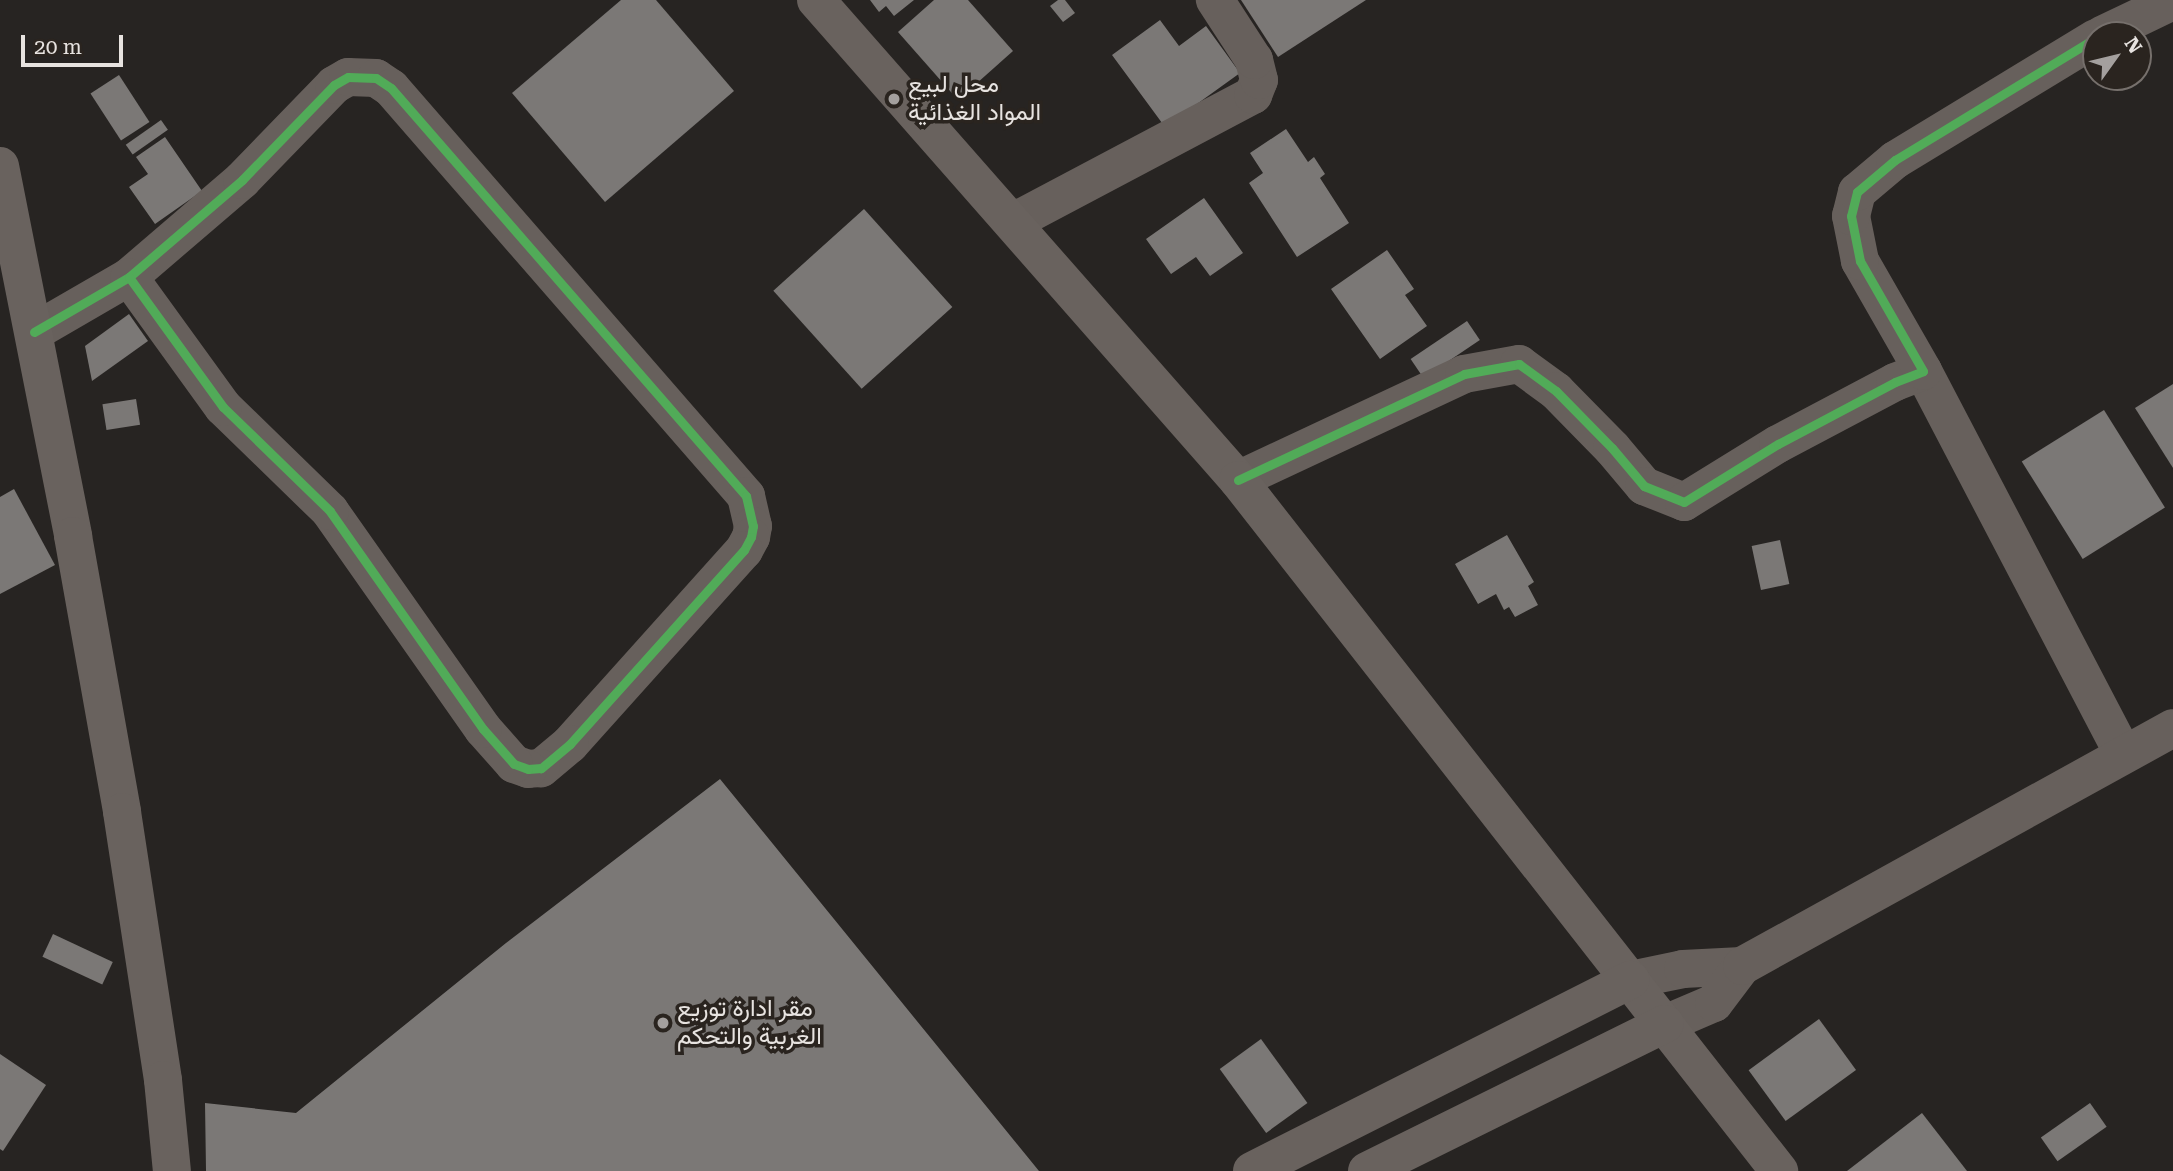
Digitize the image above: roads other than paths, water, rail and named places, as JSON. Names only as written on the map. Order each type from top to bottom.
[{"type":"main road","points":[[816,0],[1238,480],[1779,1171]]},
{"type":"main road","points":[[0,166],[34,332],[122,811],[163,1080],[172,1171]]},
{"type":"main road","points":[[1252,1171],[1630,981]]},
{"type":"main road","points":[[1367,1171],[1665,1024]]},
{"type":"street","points":[[1013,222],[1253,95],[1259,80],[1254,60],[1216,0]]},
{"type":"street","points":[[2131,21],[2173,1]]},
{"type":"street","points":[[2082,46],[1895,160],[1857,192],[1851,216],[1860,261],[1923,371],[2124,755]]},
{"type":"street","points":[[34,332],[129,277],[242,180],[334,85],[348,77],[376,78],[391,88],[746,496],[753,526],[751,537],[744,550],[570,744],[541,768],[528,769],[514,764],[483,729],[330,511],[223,407],[129,277]]},
{"type":"street","points":[[1238,480],[1464,374],[1519,364],[1556,391],[1612,448],[1644,486],[1684,502],[1778,444],[1895,382],[1923,371]]},
{"type":"street","points":[[1665,1024],[1714,1003],[1742,966],[2173,728]]},
{"type":"street","points":[[1630,981],[1683,969],[1742,966]]},
{"type":"place","name":"محل لبيع المواد الغذائية","points":[[894,99]]},
{"type":"place","name":"مقر ادارة توزيع الغربية والتحكم","points":[[663,1023]]}]
